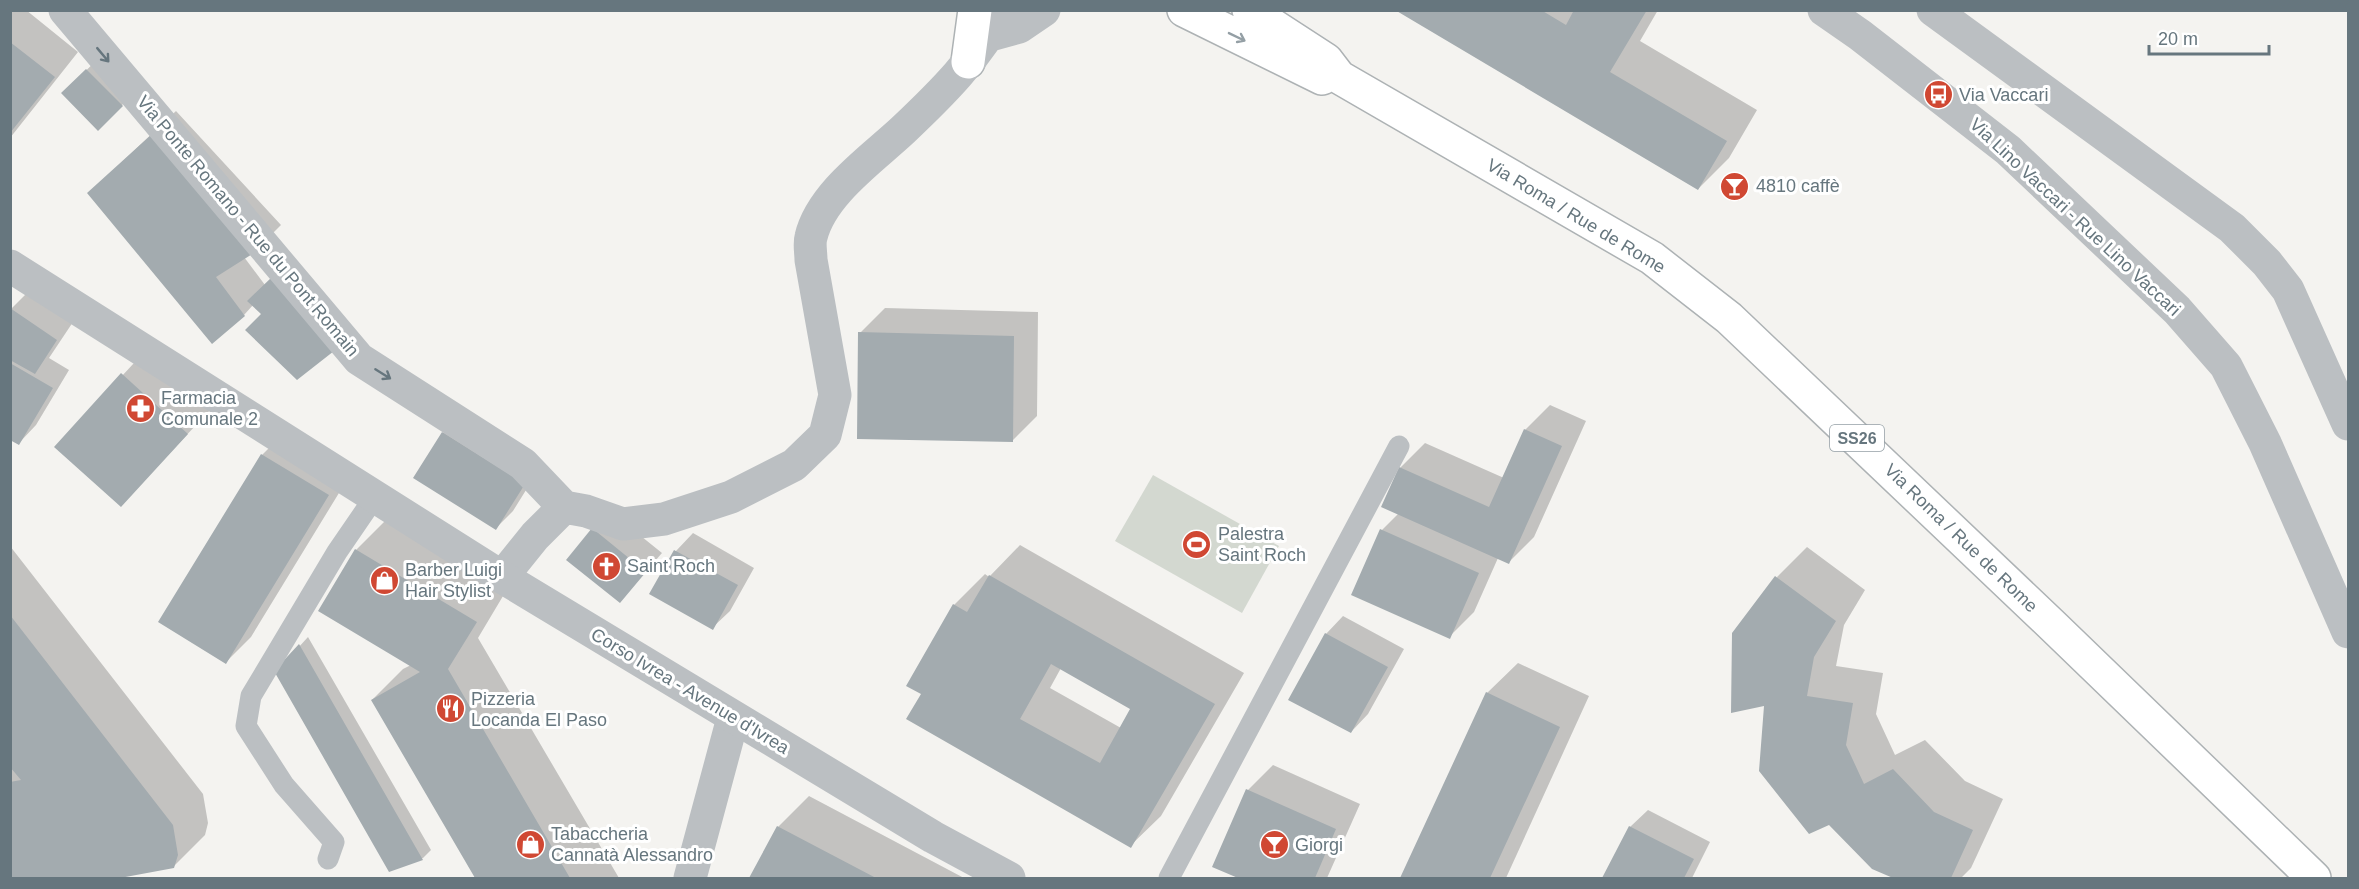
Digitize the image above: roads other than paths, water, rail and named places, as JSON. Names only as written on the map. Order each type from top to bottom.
[{"type":"main road","name":"Via Roma / Rue de Rome","points":[[1184,10],[1320,78],[1339,77]]},
{"type":"main road","name":"Via Roma / Rue de Rome","points":[[1249,10],[1326,60],[1339,77],[1652,258],[1729,318],[2019,593],[2314,879]]},
{"type":"main road","points":[[968,62],[989,18]]},
{"type":"street","name":"Via Ponte Romano - Rue du Pont Romain","points":[[65,10],[359,359],[523,464],[564,507]]},
{"type":"street","points":[[989,18],[1019,27],[1044,10]]},
{"type":"street","name":"Via Lino Vaccari - Rue Lino Vaccari","points":[[1824,10],[1860,35],[2007,150],[2177,310],[2226,366],[2265,443],[2349,632]]},
{"type":"street","points":[[1933,10],[2232,228],[2267,263],[2288,290],[2349,424]]},
{"type":"street","points":[[502,578],[535,536],[564,507],[586,511],[623,524],[664,519],[731,497],[794,465],[825,435],[835,395],[811,260],[811,238],[821,215],[835,193],[904,129],[968,62]]},
{"type":"street","name":"Corso Ivrea - Avenue d'Ivrea","points":[[10,267],[502,578],[933,837],[1009,879]]},
{"type":"street","points":[[690,879],[733,718]]},
{"type":"lane","points":[[1169,879],[1399,446]]},
{"type":"lane","points":[[328,859],[334,842],[284,785],[246,726],[251,696],[337,552],[374,498]]},
{"type":"place","name":"Via Vaccari","points":[[1938,95]]},
{"type":"place","name":"4810 caffè","points":[[1735,186]]},
{"type":"place","name":"Farmacia Comunale 2","points":[[140,408]]},
{"type":"place","name":"Palestra Saint Roch","points":[[1197,544]]},
{"type":"place","name":"Saint Roch","points":[[606,566]]},
{"type":"place","name":"Barber Luigi Hair Stylist","points":[[384,580]]},
{"type":"place","name":"Pizzeria Locanda El Paso","points":[[450,709]]},
{"type":"place","name":"Tabaccheria Cannatà Alessandro","points":[[530,844]]},
{"type":"place","name":"Giorgi","points":[[1274,845]]}]
